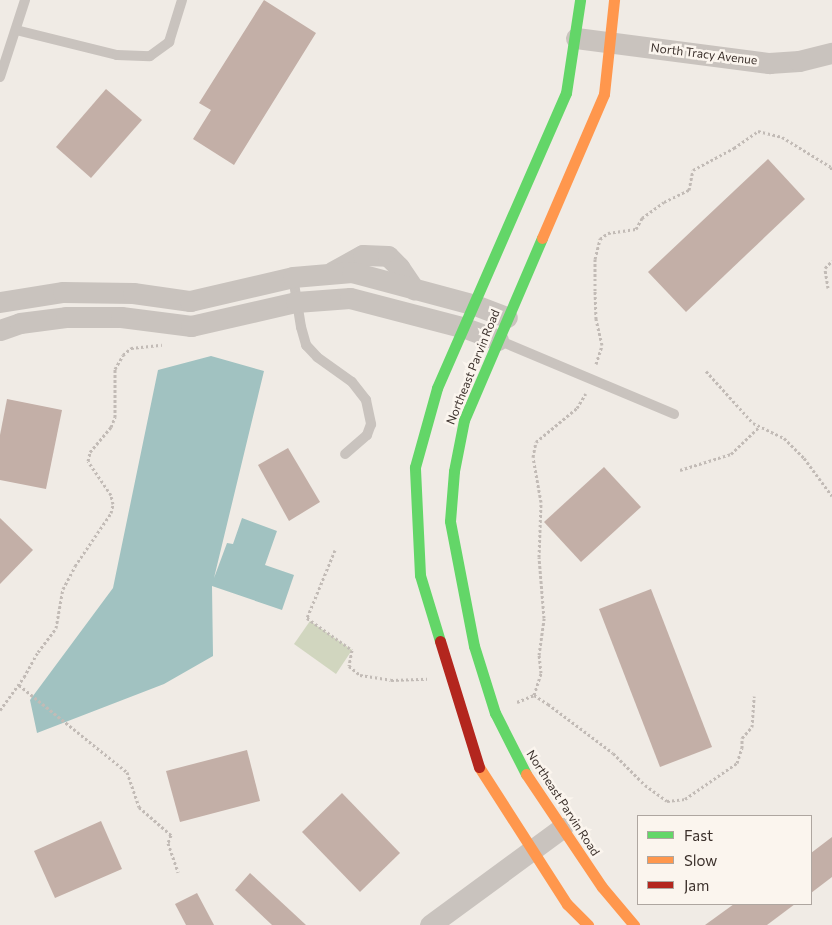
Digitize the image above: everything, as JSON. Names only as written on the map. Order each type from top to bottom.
[{"type":"main road","name":"Northeast Parvin Road","points":[[580,0],[576,38],[566,93],[475,305],[437,388],[415,467],[420,575],[478,766],[531,851],[567,904],[588,925]]},
{"type":"main road","name":"Northeast Parvin Road","points":[[614,0],[604,94],[570,179],[507,317],[464,420],[454,472],[450,521],[474,646],[495,713],[522,769],[602,887],[634,925]]},
{"type":"street","name":"North Tracy Avenue","points":[[576,38],[770,62],[799,61],[832,53]]},
{"type":"street","points":[[0,302],[63,292],[133,293],[190,301],[293,277],[327,274],[363,255],[388,256],[399,267],[407,287]]},
{"type":"street","points":[[407,287],[475,305],[507,317]]},
{"type":"street","points":[[395,309],[407,287]]},
{"type":"street","points":[[0,330],[20,323],[66,317],[121,317],[190,326],[296,302],[350,298],[464,328],[498,340]]},
{"type":"street","points":[[430,925],[562,828]]},
{"type":"lane","points":[[0,77],[25,0]]},
{"type":"lane","points":[[16,30],[118,55],[150,56],[169,42],[182,0]]},
{"type":"lane","points":[[293,277],[296,302],[306,345],[317,356],[352,382],[366,400],[371,424],[367,436],[345,454]]},
{"type":"lane","points":[[498,340],[674,414]]},
{"type":"path","points":[[534,695],[541,673],[538,655],[544,618],[539,557],[541,502],[533,457],[536,442],[577,408],[592,379],[602,346],[596,319],[595,291],[595,259],[600,239],[608,233],[636,229],[642,218],[664,202],[688,190],[693,170],[734,148],[758,131],[782,137],[830,167],[832,171]]},
{"type":"path","points":[[828,288],[826,268],[832,261]]},
{"type":"path","points":[[0,710],[56,628],[63,589],[75,566],[111,512],[114,504],[105,483],[88,461],[90,452],[111,427],[115,417],[115,369],[123,355],[131,348],[164,345]]},
{"type":"path","points":[[706,371],[754,423],[784,438],[804,458],[832,496]]},
{"type":"path","points":[[680,470],[732,454],[760,426]]},
{"type":"path","points":[[336,550],[308,618],[352,650],[348,666],[360,675],[416,681],[435,678]]},
{"type":"path","points":[[19,684],[126,772],[130,778],[134,798],[139,807],[171,836],[168,843],[178,872]]},
{"type":"path","points":[[534,695],[606,748],[645,785],[667,801],[686,799],[737,763],[742,748],[742,738],[752,727],[754,696]]},
{"type":"path","points":[[513,703],[534,695]]},
{"type":"green space","points":[[310,621],[352,650],[336,674],[294,644]]},
{"type":"water","points":[[211,356],[264,371],[214,578],[227,543],[233,544],[242,518],[277,531],[265,565],[294,575],[282,610],[212,586],[213,656],[164,684],[37,733],[30,700],[113,588],[158,370]]},
{"type":"building","points":[[264,0],[316,33],[234,165],[193,139],[211,110],[199,103]]},
{"type":"building","points":[[106,89],[142,120],[91,178],[56,147]]},
{"type":"building","points":[[768,159],[805,199],[686,312],[648,272]]},
{"type":"building","points":[[7,399],[62,410],[46,489],[0,480],[0,435]]},
{"type":"building","points":[[288,448],[320,502],[289,521],[258,465]]},
{"type":"building","points":[[604,467],[641,507],[581,562],[544,522]]},
{"type":"building","points":[[0,518],[33,550],[0,584]]},
{"type":"building","points":[[651,589],[712,747],[660,767],[599,609]]},
{"type":"building","points":[[247,750],[260,801],[180,822],[166,771]]},
{"type":"building","points":[[342,793],[400,853],[360,892],[302,832]]},
{"type":"building","points":[[101,821],[122,869],[55,898],[34,851]]},
{"type":"building","points":[[832,837],[832,877],[812,892],[812,852]]},
{"type":"building","points":[[250,873],[306,925],[272,925],[235,890]]},
{"type":"building","points":[[197,893],[214,925],[186,925],[175,904]]},
{"type":"building","points":[[733,905],[794,905],[767,925],[705,925]]},
{"type":"traffic: fast","points":[[440,641],[420,575],[415,467],[437,388],[566,93],[580,0]]},
{"type":"traffic: fast","points":[[526,774],[495,713],[474,646],[450,521],[454,471],[464,420],[542,238]]},
{"type":"traffic: slow","points":[[542,238],[604,94],[614,0]]},
{"type":"traffic: slow","points":[[479,767],[567,904],[588,925]]},
{"type":"traffic: slow","points":[[526,774],[602,887],[634,925]]},
{"type":"traffic: jam","points":[[440,641],[479,767]]}]
